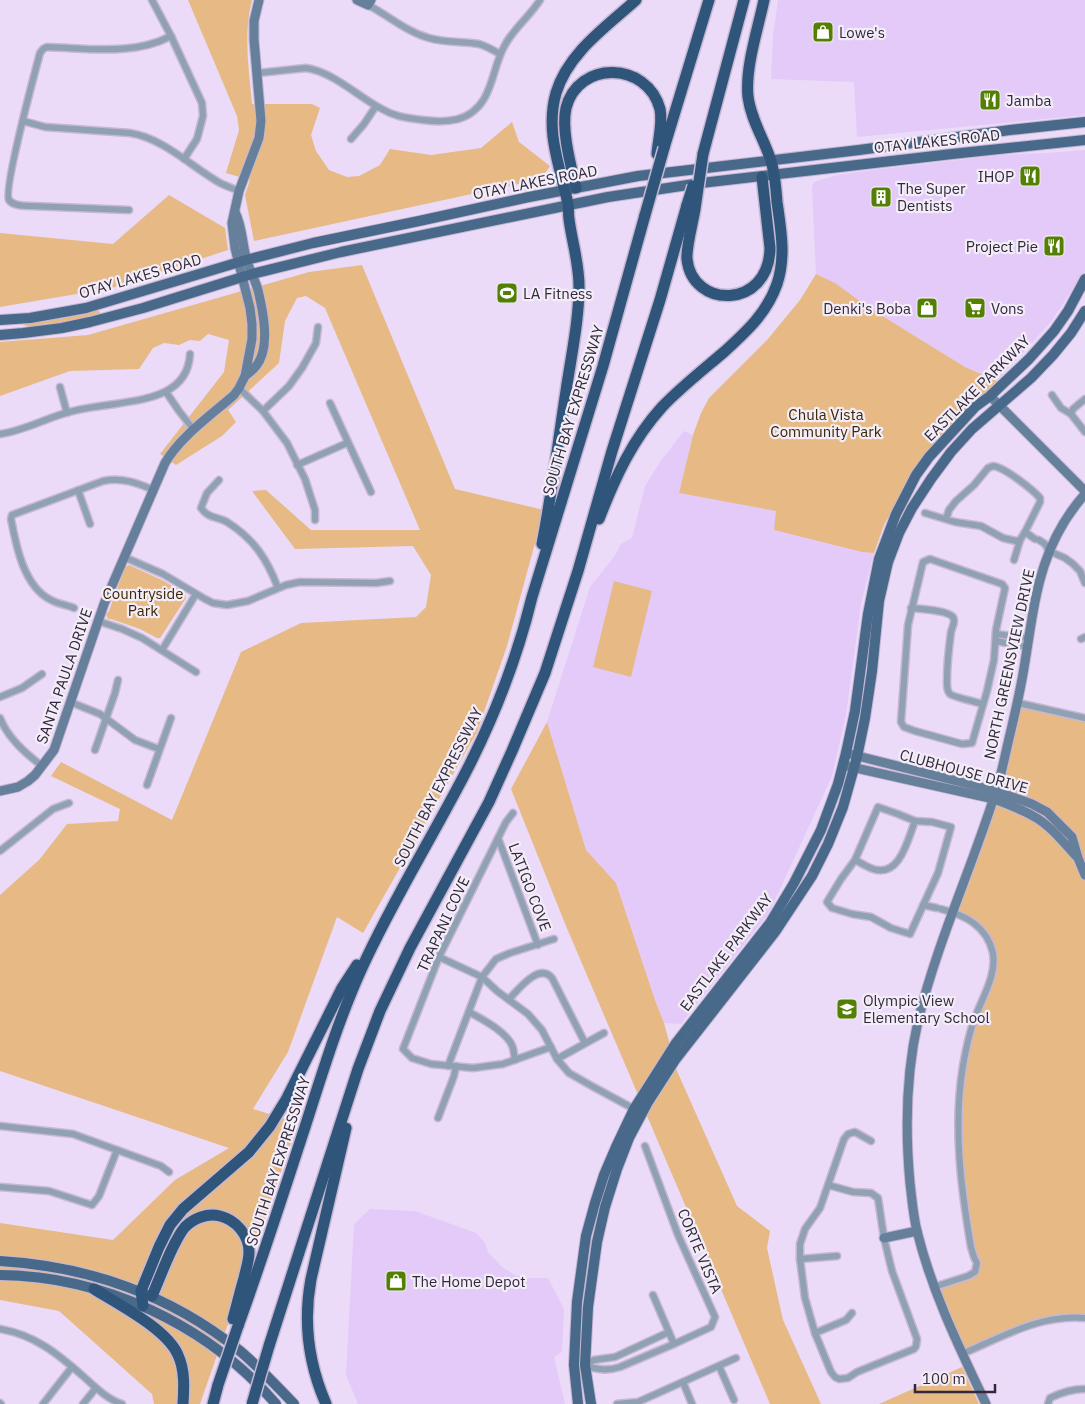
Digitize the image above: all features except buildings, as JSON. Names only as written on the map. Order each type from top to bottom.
[{"type":"highway","points":[[532,597],[550,503],[578,307],[579,286],[578,266],[568,218],[568,206],[552,137],[553,107],[566,69],[579,52],[636,0]]},
{"type":"highway","points":[[661,151],[710,0]]},
{"type":"highway","points":[[252,1404],[358,1068],[380,1012],[410,948],[489,802],[545,673],[578,571],[612,451],[691,207],[703,154],[744,0]]},
{"type":"highway","points":[[691,207],[687,256],[688,266],[692,275],[702,286],[716,294],[730,296],[745,292],[754,287],[768,267],[770,248],[768,176],[770,160],[752,112],[748,91],[749,70],[764,0]]},
{"type":"highway","points":[[576,188],[568,156],[565,115],[569,100],[574,92],[581,84],[594,76],[608,72],[624,73],[638,80],[650,90],[658,104],[661,119],[661,151]]},
{"type":"highway","name":"SOUTH BAY EXPRESSWAY","points":[[213,1404],[235,1324],[263,1257],[335,1033],[353,988],[378,932],[487,729],[524,634],[532,597],[595,392],[661,151]]},
{"type":"highway","points":[[578,571],[616,476],[639,436],[669,400],[750,329],[772,296],[780,275],[783,250],[768,176]]},
{"type":"highway","points":[[143,1306],[161,1242],[174,1220],[249,1152],[270,1126],[342,988],[378,932]]},
{"type":"highway","points":[[326,1404],[316,1378],[309,1348],[307,1315],[309,1289],[344,1134],[380,1012]]},
{"type":"highway","points":[[147,1294],[177,1240],[187,1226],[194,1220],[202,1217],[211,1215],[223,1217],[236,1224],[242,1230],[249,1248],[248,1262],[235,1324]]},
{"type":"highway","points":[[94,1289],[146,1322],[172,1344],[179,1356],[184,1375],[183,1404]]},
{"type":"highway","points":[[257,1404],[265,1359]]},
{"type":"main road","name":"OTAY LAKES ROAD","points":[[0,320],[30,318],[86,308],[242,261],[313,243],[638,176],[1085,122]]},
{"type":"main road","name":"OTAY LAKES ROAD","points":[[0,335],[62,328],[90,322],[143,308],[252,274],[383,243],[608,197],[674,187],[1085,140]]},
{"type":"main road","name":"EASTLAKE PARKWAY","points":[[578,1404],[577,1305],[586,1236],[604,1175],[616,1147],[638,1111],[770,923],[794,883],[821,830],[838,784],[846,753],[855,711],[868,614],[879,559],[896,514],[916,476],[929,457],[975,407],[990,396],[1029,359],[1054,331],[1068,311],[1085,279]]},
{"type":"main road","name":"EASTLAKE PARKWAY","points":[[718,997],[775,932],[812,876],[843,807],[858,757],[872,671],[879,601],[888,562],[912,508],[951,452],[972,429],[1031,378],[1053,355],[1071,333],[1083,314],[1085,301]]},
{"type":"main road","points":[[879,559],[881,563],[879,578],[883,584]]},
{"type":"main road","points":[[0,1261],[54,1266],[82,1272],[147,1294],[198,1320],[234,1346],[259,1368],[294,1404]]},
{"type":"main road","points":[[0,1275],[40,1277],[94,1289],[143,1306],[168,1318],[213,1346],[250,1376],[276,1404]]},
{"type":"main road","name":"EASTLAKE PARKWAY","points":[[579,1365],[591,1404]]},
{"type":"street","points":[[152,0],[202,103],[203,116],[197,139],[184,160]]},
{"type":"street","points":[[242,261],[240,221],[235,212],[238,191],[259,138],[260,130],[254,21],[259,0]]},
{"type":"street","points":[[357,0],[370,3],[419,35],[446,42],[464,42],[480,45],[500,54]]},
{"type":"street","points":[[258,73],[306,68],[314,69],[326,73],[376,106],[403,118],[444,122],[463,118],[477,108],[484,99],[506,42],[540,0]]},
{"type":"street","points":[[129,210],[31,206],[11,202],[8,198],[8,187],[16,142],[38,58],[43,49],[47,47],[99,50],[134,47],[160,42],[171,36]]},
{"type":"street","points":[[351,138],[364,124],[376,106]]},
{"type":"street","points":[[23,121],[45,127],[141,135],[158,143],[221,184],[238,191]]},
{"type":"street","name":"SANTA PAULA DRIVE","points":[[242,261],[252,274],[262,310],[265,330],[264,348],[258,365],[245,376]]},
{"type":"street","name":"SANTA PAULA DRIVE","points":[[0,791],[18,787],[28,781],[35,775],[54,750],[98,621],[165,464],[171,453],[194,430],[234,395],[245,376],[252,338],[252,324],[242,278],[242,261]]},
{"type":"street","points":[[263,411],[289,386],[302,368],[316,343],[318,327]]},
{"type":"street","points":[[0,434],[13,432],[67,413],[142,400],[166,392],[174,387],[188,368],[190,354]]},
{"type":"street","points":[[60,387],[67,413]]},
{"type":"street","points":[[239,388],[263,411],[287,443],[308,488],[315,510],[315,520]]},
{"type":"street","points":[[166,392],[194,430]]},
{"type":"street","points":[[1052,395],[1061,408],[1070,414],[1085,432]]},
{"type":"street","points":[[990,396],[1085,493]]},
{"type":"street","points":[[1070,414],[1085,398]]},
{"type":"street","points":[[330,404],[371,492]]},
{"type":"street","points":[[298,465],[347,443]]},
{"type":"street","points":[[946,519],[956,501],[974,485],[988,468],[997,466],[1024,484],[1040,498],[1040,502],[1020,540],[1014,560]]},
{"type":"street","points":[[74,608],[51,600],[39,592],[27,576],[21,560],[11,519],[12,515],[98,482],[114,479],[130,481],[154,490]]},
{"type":"street","points":[[219,480],[207,493],[200,508],[205,514],[230,524],[257,548],[266,560],[278,588]]},
{"type":"street","points":[[78,490],[90,524]]},
{"type":"street","name":"NORTH GREENSVIEW DRIVE","points":[[986,1404],[947,1321],[934,1287],[917,1231],[913,1213],[907,1150],[908,1089],[914,1038],[919,1018],[938,955],[995,795],[1018,703],[1039,581],[1057,533],[1073,507],[1085,493]]},
{"type":"street","points":[[925,513],[955,522],[981,526],[1002,538],[1020,540]]},
{"type":"street","points":[[1025,532],[1045,544],[1049,551],[1073,564],[1080,571],[1085,583]]},
{"type":"street","points":[[124,557],[163,574],[213,603],[227,605],[248,601],[278,588],[300,582],[390,581]]},
{"type":"street","points":[[930,559],[1002,584],[1005,588],[997,624],[994,660],[972,743],[962,744],[904,727],[901,722],[908,625],[911,608],[918,587],[922,562],[930,559]]},
{"type":"street","points":[[162,650],[196,594]]},
{"type":"street","points":[[911,608],[939,612],[953,617],[947,689],[954,696],[983,704]]},
{"type":"street","points":[[98,621],[142,638],[196,672]]},
{"type":"street","points":[[996,637],[1028,642]]},
{"type":"street","points":[[0,698],[22,688],[42,674]]},
{"type":"street","points":[[95,750],[118,680]]},
{"type":"street","points":[[70,702],[92,710],[106,718],[135,740],[159,749]]},
{"type":"street","points":[[1018,703],[1085,718]]},
{"type":"street","points":[[0,718],[15,742],[42,766]]},
{"type":"street","points":[[147,785],[171,718]]},
{"type":"street","name":"CLUBHOUSE DRIVE","points":[[846,753],[995,795],[1035,816],[1050,828],[1078,858],[1085,874]]},
{"type":"street","name":"CLUBHOUSE DRIVE","points":[[843,764],[855,768],[995,795]]},
{"type":"street","points":[[0,851],[53,809],[69,802]]},
{"type":"street","points":[[878,807],[915,821],[932,822],[950,827],[938,873],[910,934],[891,928],[872,917],[832,908],[827,902],[855,860],[878,807]]},
{"type":"street","name":"TRAPANI COVE","points":[[452,1066],[431,1064],[412,1058],[403,1049],[439,957],[506,822],[513,813]]},
{"type":"street","points":[[855,860],[872,869],[880,871],[890,869],[900,858],[915,821]]},
{"type":"street","name":"LATIGO COVE","points":[[498,838],[538,945]]},
{"type":"street","points":[[924,905],[953,913],[972,922],[982,930],[988,939],[993,956],[992,974],[968,1041],[961,1076],[959,1101],[960,1174],[971,1247],[977,1263],[975,1272],[968,1276],[934,1287]]},
{"type":"street","points":[[438,1118],[454,1076],[452,1066],[468,1012],[482,977],[496,959],[554,940]]},
{"type":"street","points":[[439,957],[482,977],[497,991],[528,1014],[542,1030],[557,1059],[570,1073],[638,1111]]},
{"type":"street","points":[[509,999],[525,982],[537,974],[548,973],[585,1043]]},
{"type":"street","points":[[468,1012],[485,1020],[503,1034],[513,1046],[515,1060]]},
{"type":"street","points":[[557,1059],[604,1033]]},
{"type":"street","points":[[452,1066],[474,1068],[503,1064],[551,1047]]},
{"type":"street","points":[[0,1126],[73,1134],[161,1166],[169,1172]]},
{"type":"street","points":[[828,1185],[853,1192],[871,1193],[879,1201],[884,1238],[892,1271],[917,1339],[916,1346],[911,1350],[857,1372],[848,1378],[839,1379],[835,1378],[831,1372],[815,1333],[805,1298],[800,1244],[804,1230],[820,1208],[844,1138],[848,1134],[855,1132],[871,1141]]},
{"type":"street","name":"CORTE VISTA","points":[[579,1365],[596,1370],[620,1367],[711,1327],[715,1317],[678,1234],[645,1146]]},
{"type":"street","points":[[0,1187],[49,1191],[92,1205],[99,1196],[117,1150]]},
{"type":"street","points":[[884,1238],[917,1231]]},
{"type":"street","points":[[800,1259],[837,1256]]},
{"type":"street","points":[[653,1295],[674,1344]]},
{"type":"street","points":[[815,1333],[846,1320],[852,1313]]},
{"type":"street","points":[[962,1354],[1036,1322],[1059,1318],[1085,1318]]},
{"type":"street","points":[[0,1329],[38,1341],[114,1402],[122,1404]]},
{"type":"street","points":[[579,1365],[594,1360],[615,1357],[669,1332]]},
{"type":"street","points":[[615,1357],[620,1367]]},
{"type":"street","points":[[605,1358],[607,1369]]},
{"type":"street","points":[[617,1404],[638,1402],[736,1358]]},
{"type":"street","points":[[719,1366],[734,1400]]},
{"type":"street","points":[[43,1404],[72,1367]]},
{"type":"street","points":[[683,1382],[692,1404]]},
{"type":"street","points":[[83,1404],[96,1388]]},
{"type":"street","points":[[1048,1403],[1050,1398],[1065,1391],[1085,1390]]},
{"type":"shaded area","points":[[778,0],[1085,0],[1085,115],[857,137],[854,82],[771,79],[773,36]]},
{"type":"shaded area","points":[[1085,150],[1085,271],[1050,323],[997,381],[965,367],[868,307],[836,284],[816,274],[812,187],[814,182],[837,175],[882,169],[1001,155]]},
{"type":"shaded area","points":[[684,431],[693,435],[679,493],[777,511],[774,530],[862,552],[874,553],[861,604],[846,715],[832,776],[769,913],[681,1024],[664,1023],[616,883],[586,850],[547,722],[590,587],[614,557],[621,544],[632,538],[645,486],[660,462]]},
{"type":"shaded area","points":[[370,1209],[415,1211],[476,1233],[485,1243],[488,1252],[502,1267],[515,1275],[528,1278],[548,1278],[564,1309],[562,1352],[554,1357],[565,1404],[358,1404],[346,1375],[354,1224]]},
{"type":"green space","points":[[188,0],[252,0],[247,39],[252,104],[312,104],[320,108],[311,135],[316,151],[329,170],[347,177],[359,176],[380,165],[390,149],[431,155],[481,148],[512,122],[519,142],[550,166],[541,179],[254,241],[245,195],[250,180],[226,173],[239,130],[237,116]]},
{"type":"green space","points":[[169,195],[225,228],[228,250],[112,288],[0,307],[0,233],[113,244]]},
{"type":"green space","points":[[362,265],[455,489],[544,510],[507,646],[477,732],[363,933],[337,917],[288,1052],[253,1109],[298,1123],[200,1404],[154,1404],[152,1394],[59,1311],[0,1300],[0,1223],[113,1240],[175,1180],[229,1148],[0,1071],[0,895],[39,860],[67,824],[118,821],[120,809],[51,776],[61,762],[172,820],[241,652],[301,623],[416,617],[426,607],[431,575],[413,546],[295,549],[252,491],[266,490],[311,530],[420,530],[325,308],[306,296],[297,298],[285,321],[279,363],[228,410],[236,422],[222,436],[176,465],[160,454],[224,372],[229,340],[208,334],[200,341],[190,340],[179,345],[164,343],[153,348],[139,369],[70,371],[0,396],[0,342],[88,335],[309,272]]},
{"type":"green space","name":"Chula Vista Community Park","points":[[816,274],[835,283],[868,307],[965,367],[997,381],[937,439],[915,469],[884,525],[874,553],[862,552],[774,530],[776,511],[679,493],[693,435],[709,398],[767,340],[800,300]]},
{"type":"green space","points":[[98,310],[101,314],[66,322],[29,327],[23,324],[64,318]]},
{"type":"green space","name":"Countryside Park","points":[[129,565],[185,593],[186,598],[160,638],[140,629],[108,619],[106,614],[109,611],[125,567]]},
{"type":"green space","points":[[614,581],[652,591],[631,677],[593,667]]},
{"type":"green space","points":[[1017,702],[1085,719],[1085,1320],[1037,1324],[965,1355],[936,1288],[976,1270],[964,1186],[961,1127],[962,1094],[968,1053],[996,959],[977,925],[955,916],[990,813]]},
{"type":"green space","points":[[547,722],[586,850],[616,883],[664,1023],[677,1071],[737,1206],[770,1231],[767,1248],[783,1320],[821,1404],[770,1404],[566,926],[511,789]]},
{"type":"green space","points":[[962,1367],[979,1404],[879,1404]]},
{"type":"place","name":"Lowe's","points":[[823,32]]},
{"type":"place","name":"Jamba","points":[[990,100]]},
{"type":"place","name":"IHOP","points":[[1030,176]]},
{"type":"place","name":"The Super Dentists","points":[[881,197]]},
{"type":"place","name":"Project Pie","points":[[1054,246]]},
{"type":"place","name":"LA Fitness","points":[[507,293]]},
{"type":"place","name":"Denki's Boba","points":[[927,308]]},
{"type":"place","name":"Vons","points":[[975,308]]},
{"type":"place","name":"Olympic View Elementary School","points":[[847,1009]]},
{"type":"place","name":"The Home Depot","points":[[396,1281]]}]
